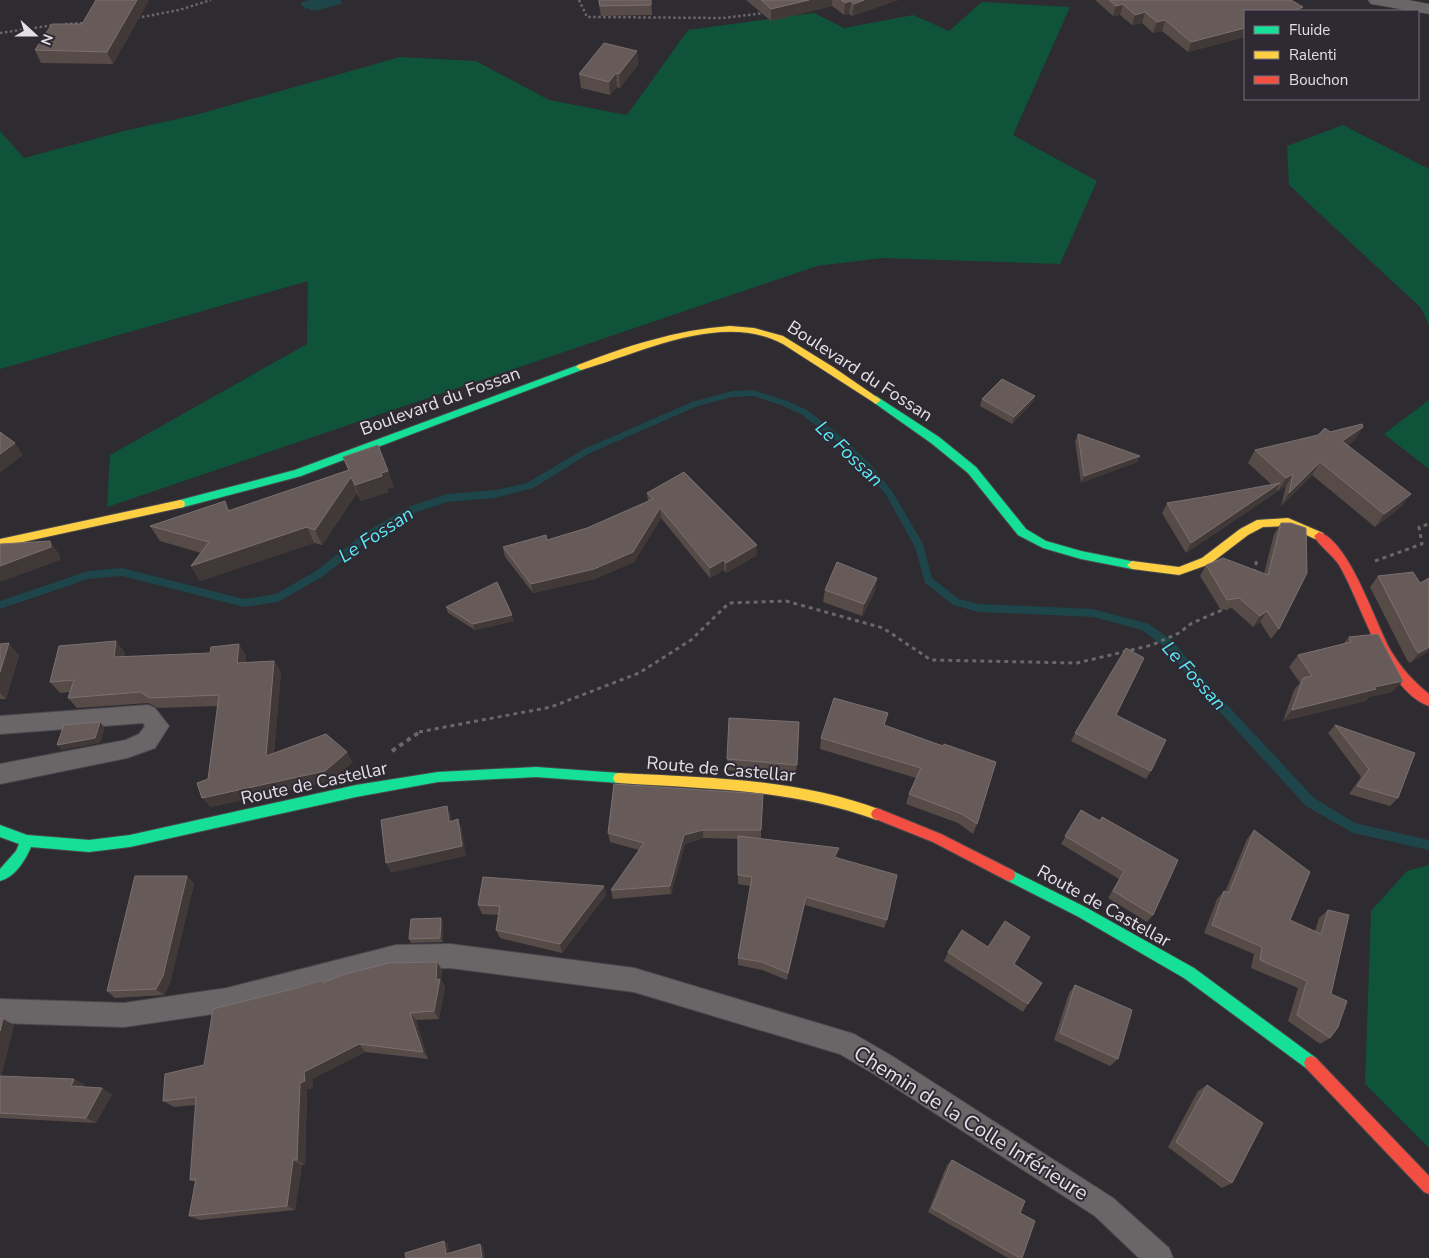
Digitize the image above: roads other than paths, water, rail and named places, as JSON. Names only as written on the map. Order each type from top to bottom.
[{"type":"street","points":[[1377,0],[1429,9]]},
{"type":"street","name":"Boulevard du Fossan","points":[[0,543],[209,498],[297,472],[631,348],[719,329],[751,330],[776,337],[830,369],[934,440],[972,470],[1022,532],[1043,544],[1081,556],[1179,571],[1206,561],[1244,532],[1261,523],[1288,522],[1318,534],[1342,560],[1395,669],[1416,693],[1429,701]]},
{"type":"street","name":"Route de Castellar","points":[[0,831],[27,841],[89,846],[114,843],[383,786],[438,777],[536,772],[782,790],[860,807],[937,838],[1082,912],[1189,973],[1306,1057],[1429,1187]]},
{"type":"street","points":[[0,875],[20,855],[27,841]]},
{"type":"lane","points":[[0,725],[148,714],[158,726],[147,741],[127,749],[0,774]]},
{"type":"lane","name":"Chemin de la Colle Inférieure","points":[[0,1011],[124,1015],[226,1000],[396,956],[450,956],[634,980],[844,1043],[883,1065],[1104,1207],[1159,1258]]},
{"type":"water","points":[[308,0],[340,0],[343,3],[311,11],[308,8],[305,9],[300,3]]},
{"type":"waterway","name":"Le Fossan","points":[[0,605],[88,575],[122,572],[244,603],[278,598],[319,574],[370,534],[414,509],[447,498],[495,494],[530,486],[587,451],[695,404],[732,394],[753,393],[804,412],[839,439],[868,467],[889,493],[920,547],[928,580],[956,602],[979,608],[1093,613],[1145,627],[1171,646],[1201,684],[1310,802],[1353,828],[1429,845]]}]
